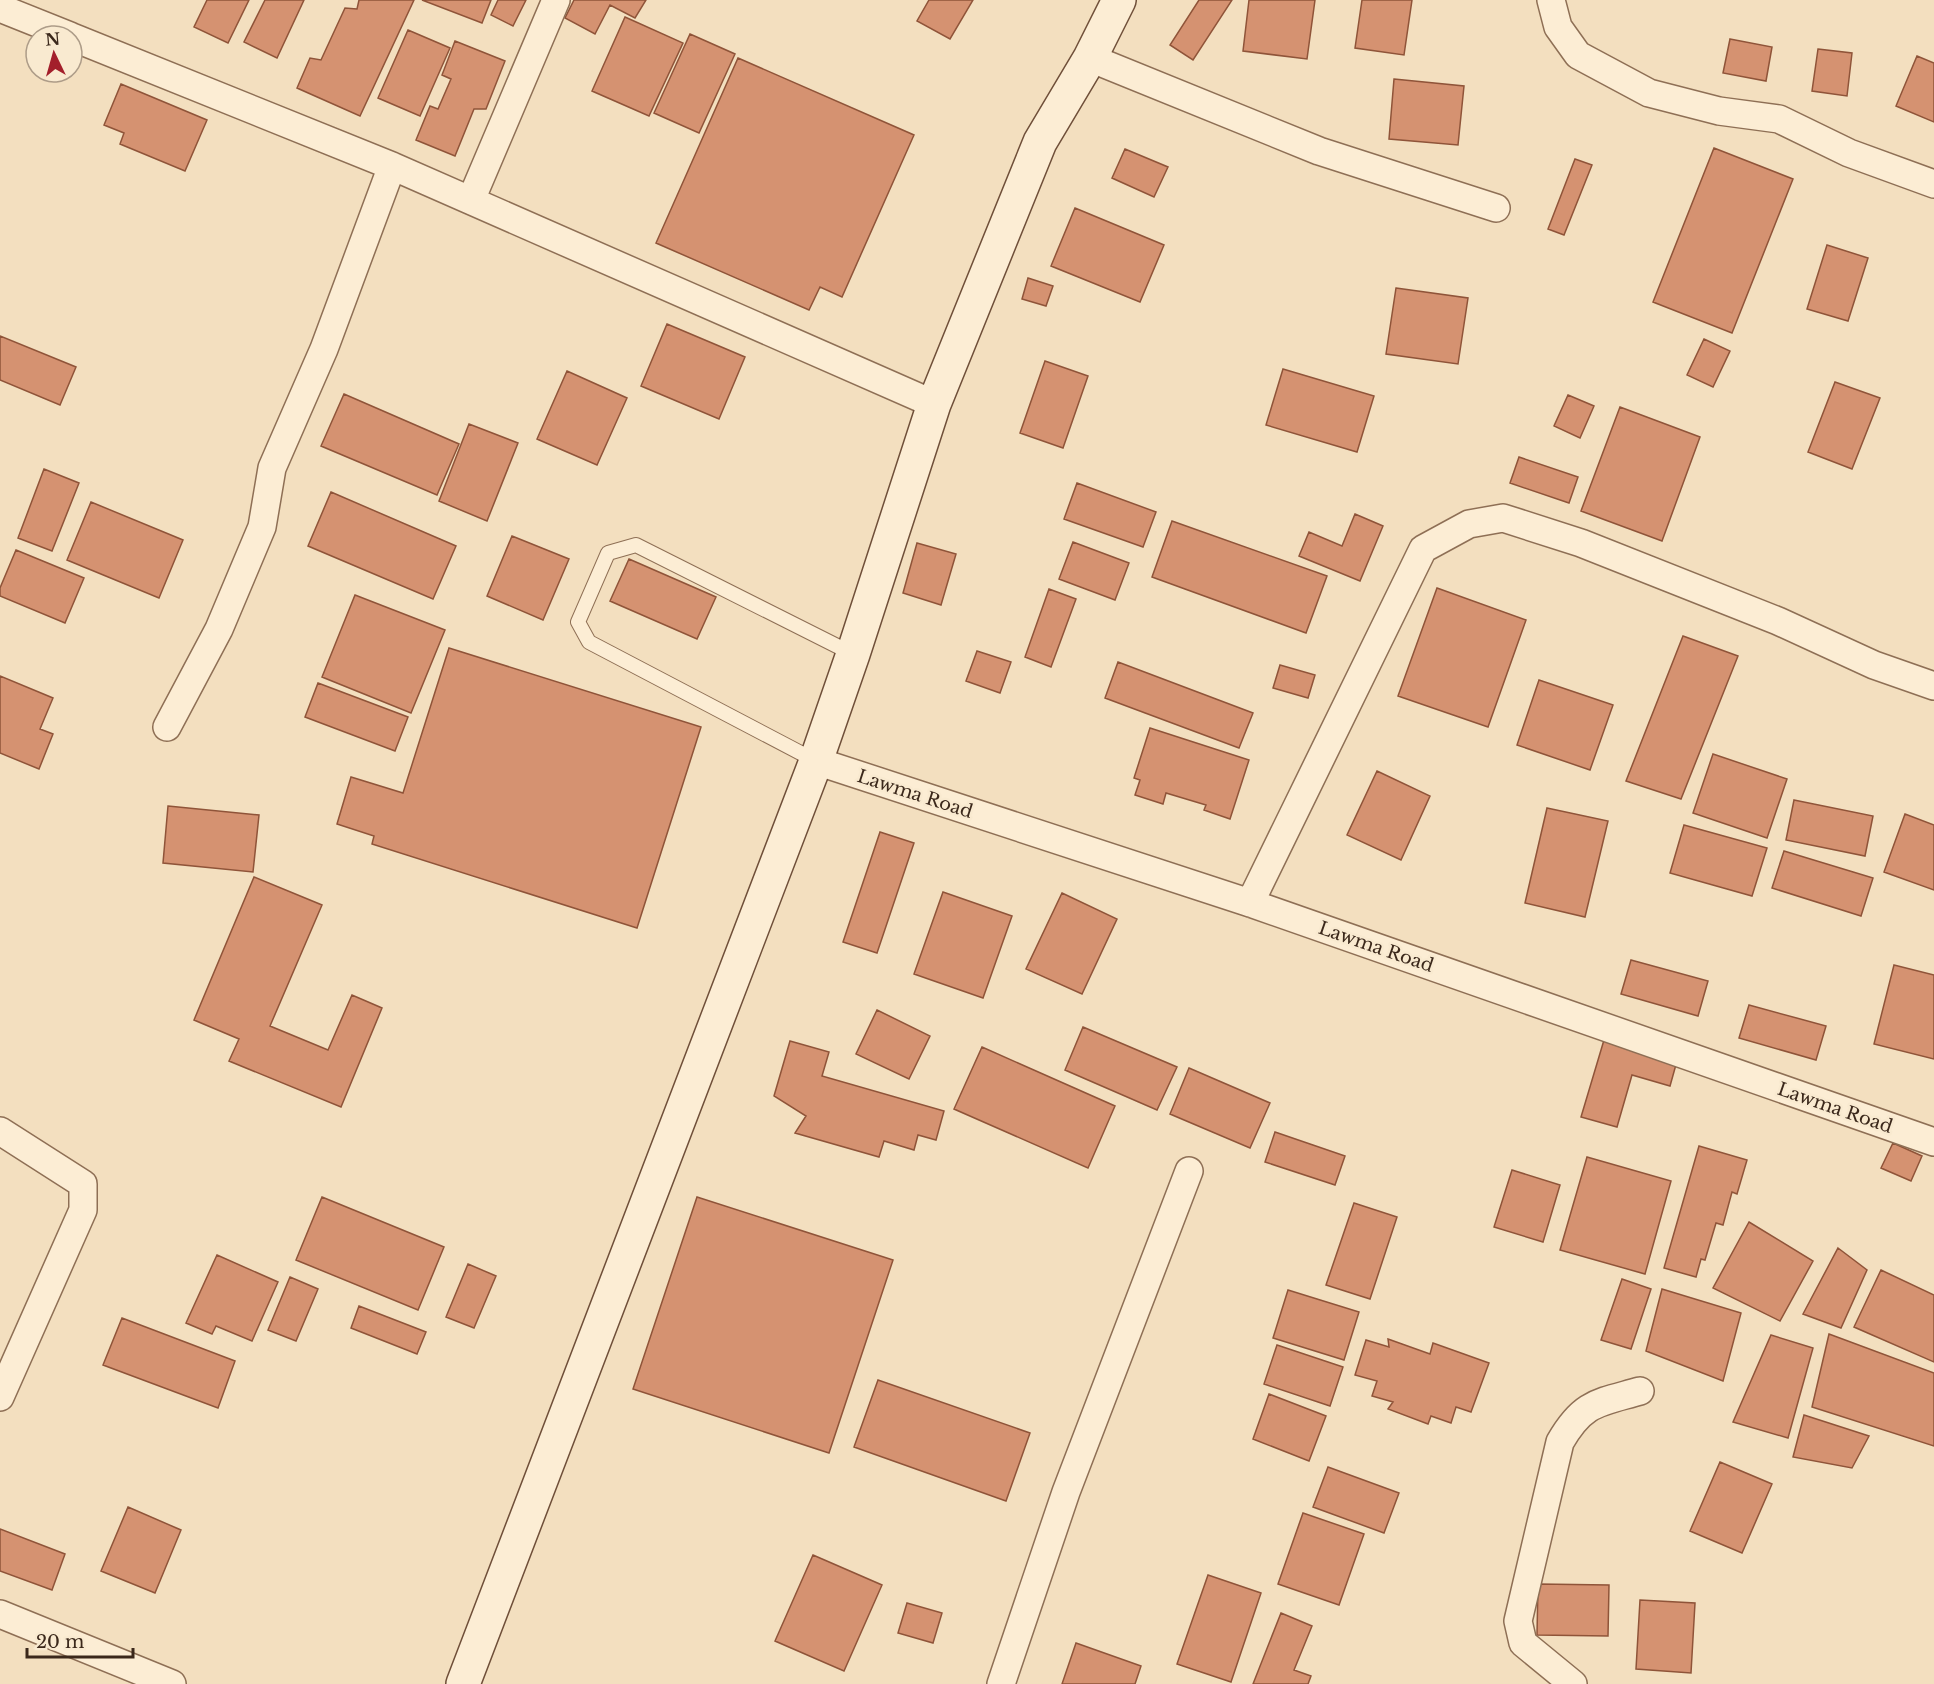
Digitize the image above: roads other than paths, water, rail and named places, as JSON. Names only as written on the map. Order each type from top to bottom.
[{"type":"main road","points":[[463,1684],[816,761],[934,404],[1040,142],[1090,58],[1119,0]]},
{"type":"street","points":[[471,200],[556,0]]},
{"type":"street","points":[[1551,0],[1558,27],[1578,56],[1649,93],[1719,111],[1779,119],[1848,153],[1934,184]]},
{"type":"street","points":[[0,8],[41,24]]},
{"type":"street","points":[[84,41],[392,166],[934,404]]},
{"type":"street","points":[[1090,58],[1319,151],[1496,208]]},
{"type":"street","points":[[168,727],[219,629],[262,527],[272,468],[324,349],[392,166]]},
{"type":"street","points":[[1250,903],[1424,549],[1469,524],[1503,518],[1581,543],[1778,621],[1874,665],[1934,686]]},
{"type":"street","name":"Lawma Road","points":[[816,761],[1250,903],[1934,1142]]},
{"type":"street","points":[[0,1131],[83,1184],[85,1194],[83,1210],[0,1397]]},
{"type":"street","points":[[1001,1684],[1066,1492],[1189,1171]]},
{"type":"street","points":[[1573,1684],[1523,1644],[1518,1621],[1560,1442],[1573,1419],[1591,1405],[1640,1391]]},
{"type":"street","points":[[0,1614],[172,1684]]},
{"type":"lane","points":[[816,761],[590,642],[578,622],[608,553],[636,545],[853,654]]}]
